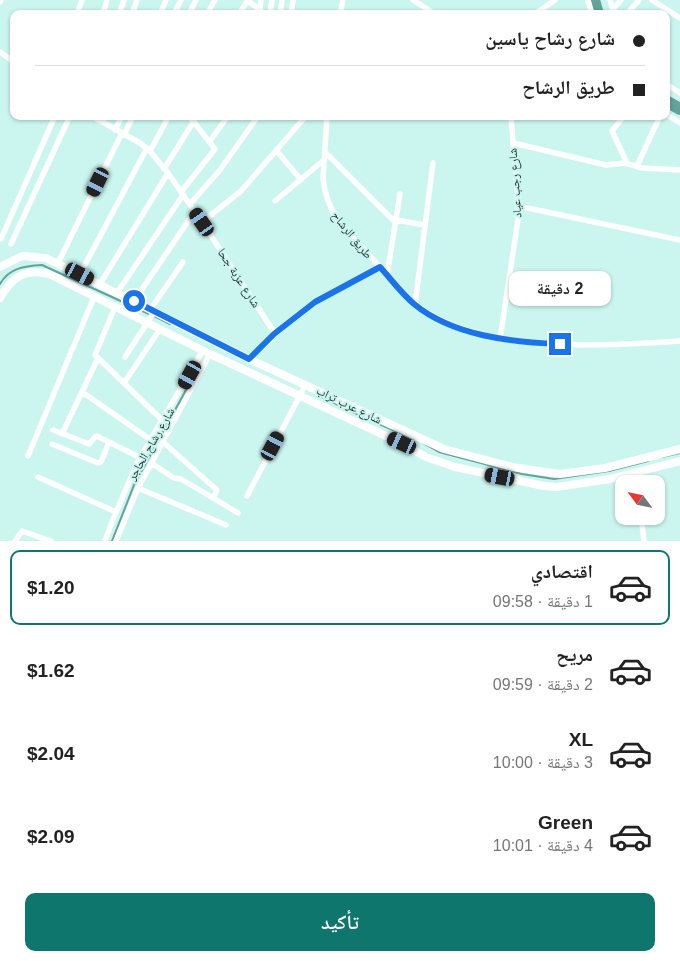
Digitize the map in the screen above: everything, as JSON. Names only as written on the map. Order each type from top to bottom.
[{"type":"street","points":[[247,0],[257,10]]},
{"type":"street","points":[[413,0],[429,10]]},
{"type":"street","points":[[541,10],[555,0]]},
{"type":"street","points":[[630,10],[639,0]]},
{"type":"street","points":[[652,0],[668,10]]},
{"type":"street","points":[[1,239],[53,120]]},
{"type":"street","points":[[12,244],[68,120]]},
{"type":"street","name":"شارع عزبة جحا","points":[[99,120],[149,150],[195,211],[274,334]]},
{"type":"street","points":[[120,133],[122,120]]},
{"type":"street","points":[[58,263],[120,133],[130,120]]},
{"type":"street","points":[[80,274],[167,120]]},
{"type":"street","points":[[100,284],[166,171],[192,120]]},
{"type":"street","points":[[118,293],[182,193],[214,152],[215,147],[193,120]]},
{"type":"street","points":[[210,141],[225,120]]},
{"type":"street","points":[[190,204],[220,170],[255,120]]},
{"type":"street","points":[[202,222],[241,192],[302,120]]},
{"type":"street","name":"طريق الرشاح","points":[[327,120],[324,189],[330,208],[415,305],[431,315],[463,329],[500,338],[534,343],[680,341]]},
{"type":"street","name":"شارع رجب عياد","points":[[500,338],[517,229],[518,206],[511,120]]},
{"type":"street","points":[[621,120],[612,131],[628,163]]},
{"type":"street","points":[[637,166],[658,120]]},
{"type":"street","points":[[513,143],[606,165],[628,163],[637,166],[680,170]]},
{"type":"street","points":[[276,150],[301,180]]},
{"type":"street","points":[[325,152],[396,221],[425,225]]},
{"type":"street","points":[[275,201],[324,160]]},
{"type":"street","points":[[415,305],[433,163]]},
{"type":"street","points":[[387,275],[400,194]]},
{"type":"street","points":[[518,206],[680,240]]},
{"type":"street","points":[[134,301],[195,211]]},
{"type":"street","points":[[0,267],[22,256],[46,258],[134,301],[151,316],[160,329],[196,339]]},
{"type":"street","points":[[125,357],[183,262]]},
{"type":"street","points":[[249,359],[274,334],[315,302],[380,267]]},
{"type":"street","points":[[0,298],[12,280],[30,272],[40,272],[49,274],[115,307],[151,316],[196,339]]},
{"type":"street","points":[[28,456],[94,297]]},
{"type":"street","points":[[115,307],[95,354],[163,421]]},
{"type":"street","points":[[124,382],[160,329]]},
{"type":"street","name":"شارع عرب تراب","points":[[196,339],[206,352],[444,449],[512,467],[560,474],[574,473],[680,449]]},
{"type":"street","name":"شارع عرب تراب","points":[[196,339],[249,359],[426,457],[469,471],[557,487],[595,482],[680,462]]},
{"type":"street","name":"شارع رشاح الحاجر","points":[[105,541],[141,458],[206,352]]},
{"type":"street","name":"شارع رشاح الحاجر","points":[[116,541],[138,488],[163,442],[206,352]]},
{"type":"street","points":[[62,434],[98,358]]},
{"type":"street","points":[[247,496],[303,390]]},
{"type":"street","points":[[82,392],[151,440]]},
{"type":"street","points":[[53,430],[89,444],[96,436],[141,458]]},
{"type":"street","points":[[52,444],[98,464],[101,462],[109,442]]},
{"type":"street","points":[[163,442],[217,490],[213,498]]},
{"type":"street","points":[[151,464],[174,478],[181,479],[238,513]]},
{"type":"street","points":[[38,477],[116,512]]},
{"type":"street","points":[[138,488],[226,525]]},
{"type":"street","points":[[642,525],[644,541]]},
{"type":"street","points":[[15,541],[22,531],[51,541]]},
{"type":"waterway","points":[[594,0],[597,10]]},
{"type":"waterway","points":[[670,103],[680,109]]},
{"type":"waterway","points":[[0,284],[12,271],[29,266],[42,265],[149,314]]},
{"type":"waterway","points":[[154,316],[170,324]]},
{"type":"waterway","points":[[112,541],[134,485],[198,368]]},
{"type":"waterway","points":[[318,395],[414,439]]},
{"type":"waterway","points":[[423,443],[439,452],[522,474],[554,479],[609,471],[648,461]]},
{"type":"waterway","points":[[662,457],[680,453]]},
{"type":"route","points":[[134,301],[249,359],[274,334],[315,302],[380,267],[415,305],[450,324],[474,333],[507,340],[560,344]]}]
